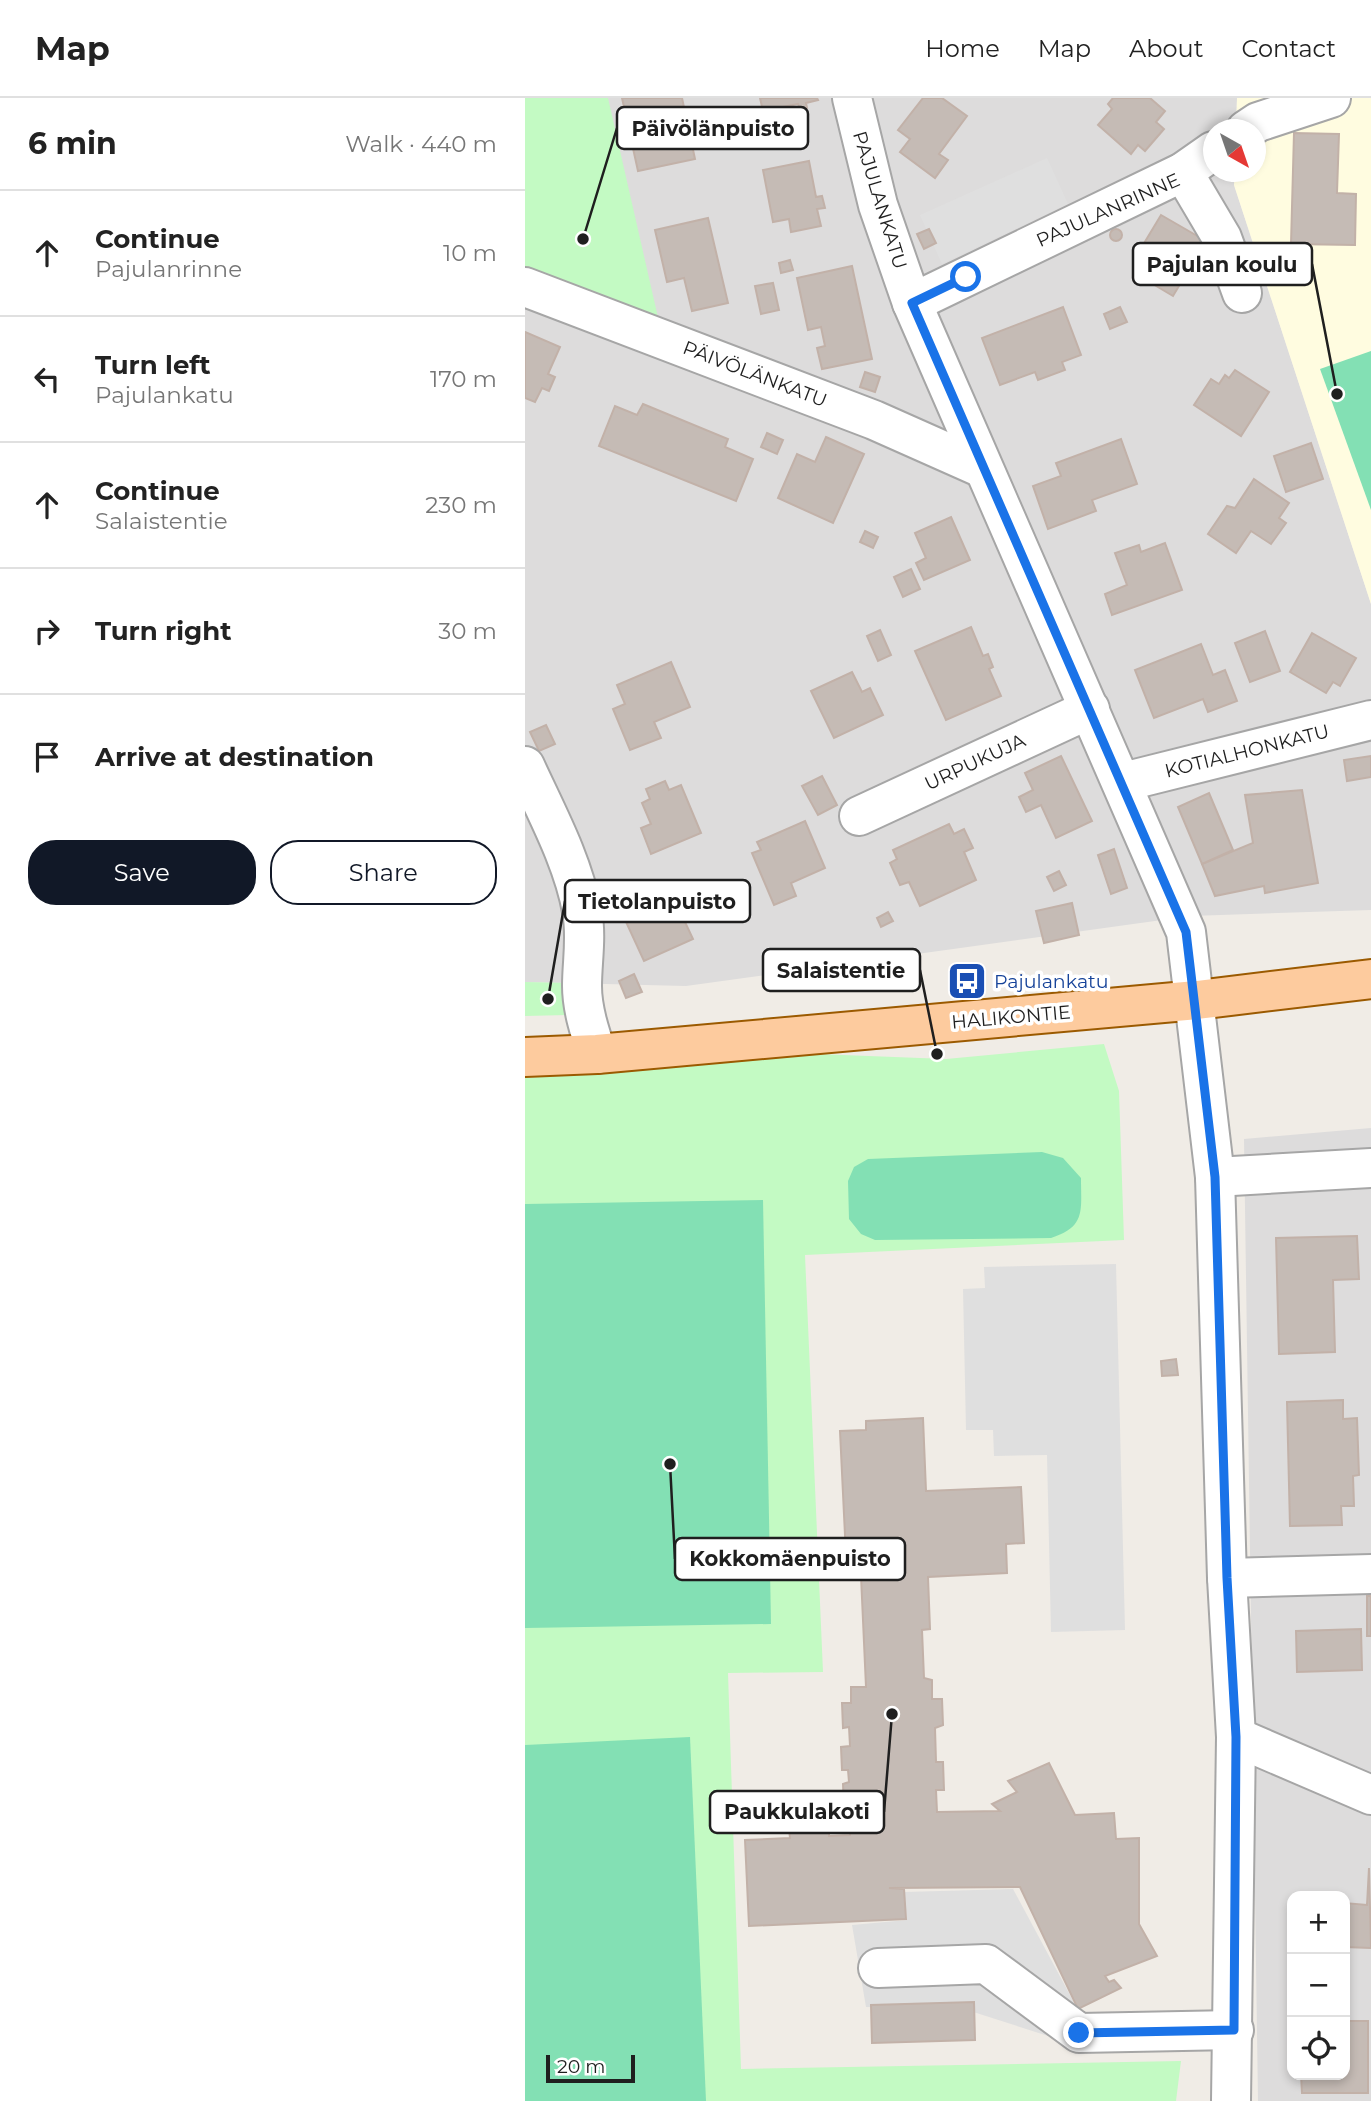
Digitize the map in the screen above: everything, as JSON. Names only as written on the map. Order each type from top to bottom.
[{"type":"main road","name":"HALIKONTIE","points":[[525,1057],[597,1054],[1197,1000],[1371,979]]},
{"type":"street","name":"PAJULANKATU","points":[[852,98],[879,205],[912,303],[982,468],[1123,782],[1186,932],[1197,1000],[1215,1177],[1227,1578],[1236,1737],[1231,2101]]},
{"type":"street","points":[[1266,119],[1331,98]]},
{"type":"street","name":"PAJULANRINNE","points":[[912,303],[1198,162],[1242,293]]},
{"type":"street","name":"PÄIVÖLÄNKATU","points":[[525,286],[874,420],[982,468]]},
{"type":"street","name":"URPUKUJA","points":[[859,816],[1090,709]]},
{"type":"street","name":"KOTIALHONKATU","points":[[1123,782],[1371,720]]},
{"type":"street","points":[[525,766],[550,821],[582,909],[585,936],[582,989],[588,1027],[597,1054]]},
{"type":"street","points":[[1215,1177],[1371,1168]]},
{"type":"street","points":[[1227,1578],[1371,1574]]},
{"type":"street","points":[[1236,1737],[1371,1795]]},
{"type":"street","points":[[878,1968],[986,1965],[1079,2033],[1234,2030]]},
{"type":"shaded area","points":[[525,98],[1237,98],[1236,119],[1203,119],[1203,182],[1234,182],[1371,604],[1371,910],[1191,916],[686,986],[525,982]]},
{"type":"shaded area","points":[[1237,98],[1371,98],[1371,604],[1234,185],[1234,182],[1266,182],[1266,119],[1236,119]]},
{"type":"shaded area","points":[[1047,158],[1068,204],[942,264],[920,215]]},
{"type":"shaded area","points":[[1371,1128],[1371,2101],[1258,2101],[1244,1139]]},
{"type":"shaded area","points":[[1116,1264],[1125,1630],[1051,1632],[1047,1455],[994,1456],[993,1430],[966,1430],[963,1289],[985,1288],[984,1267]]},
{"type":"shaded area","points":[[1013,1889],[1084,2021],[1048,2036],[964,2009],[866,2007],[852,1925],[907,1920],[904,1892]]},
{"type":"green space","points":[[525,98],[608,98],[662,335],[525,278]]},
{"type":"green space","points":[[1371,351],[1371,510],[1320,369]]},
{"type":"green space","points":[[525,982],[573,983],[568,1015],[525,1016]]},
{"type":"green space","points":[[1104,1044],[1119,1091],[1124,1240],[805,1255],[823,1672],[728,1673],[741,2069],[1181,2061],[1176,2101],[525,2101],[525,1078],[817,1054],[946,1059]]},
{"type":"green space","points":[[1042,1152],[1063,1158],[1081,1178],[1081,1209],[1076,1223],[1062,1234],[1051,1238],[875,1240],[861,1234],[849,1219],[848,1181],[854,1167],[868,1159]]},
{"type":"green space","points":[[763,1200],[771,1624],[525,1628],[525,1204]]},
{"type":"green space","points":[[690,1737],[706,2101],[525,2101],[525,1745]]},
{"type":"building","points":[[622,98],[682,98],[695,159],[638,171]]},
{"type":"building","points":[[760,98],[818,100],[806,103],[807,108],[800,109],[798,104],[763,111]]},
{"type":"building","points":[[923,98],[942,98],[967,116],[939,154],[948,160],[935,178],[900,152],[910,139],[898,130]]},
{"type":"building","points":[[1113,98],[1150,98],[1165,111],[1156,122],[1164,129],[1145,151],[1138,145],[1131,154],[1098,125],[1112,109],[1108,104]]},
{"type":"building","points":[[1294,133],[1339,134],[1337,193],[1356,194],[1355,245],[1291,244]]},
{"type":"building","points":[[809,161],[816,197],[822,196],[825,208],[817,209],[821,226],[791,232],[789,219],[773,222],[763,170]]},
{"type":"building","points":[[1161,215],[1206,241],[1173,296],[1136,274],[1148,255],[1140,250]]},
{"type":"building","points":[[708,218],[728,303],[692,311],[684,278],[667,282],[655,230]]},
{"type":"building","points":[[929,229],[936,243],[924,249],[917,234]]},
{"type":"building","points":[[1116,229],[1122,235],[1116,241],[1110,235]]},
{"type":"building","points":[[790,260],[793,270],[781,273],[779,263]]},
{"type":"building","points":[[852,266],[872,359],[822,369],[817,348],[825,346],[821,327],[808,330],[797,278]]},
{"type":"building","points":[[773,283],[779,310],[761,314],[755,286]]},
{"type":"building","points":[[1063,307],[1081,355],[1062,362],[1065,370],[1038,380],[1035,372],[1000,385],[982,338]]},
{"type":"building","points":[[1120,307],[1127,322],[1110,329],[1104,314]]},
{"type":"building","points":[[525,332],[560,347],[548,374],[555,377],[549,391],[542,388],[535,402],[525,398]]},
{"type":"building","points":[[1235,370],[1269,392],[1241,436],[1194,405],[1211,379],[1219,384],[1225,375],[1229,378]]},
{"type":"building","points":[[865,372],[880,377],[875,392],[860,387]]},
{"type":"building","points":[[643,404],[728,439],[725,447],[753,459],[736,501],[599,446],[615,406],[637,415]]},
{"type":"building","points":[[767,433],[783,440],[777,454],[761,447]]},
{"type":"building","points":[[826,437],[864,454],[833,523],[778,498],[797,454],[815,462]]},
{"type":"building","points":[[1121,439],[1137,484],[1092,500],[1096,511],[1048,529],[1033,486],[1061,476],[1056,463]]},
{"type":"building","points":[[1311,443],[1323,479],[1286,492],[1274,456]]},
{"type":"building","points":[[1254,479],[1289,503],[1279,518],[1286,523],[1271,544],[1251,531],[1236,553],[1208,534],[1227,506],[1235,508]]},
{"type":"building","points":[[951,517],[970,560],[924,580],[916,563],[926,558],[915,533]]},
{"type":"building","points":[[865,531],[878,537],[873,548],[860,542]]},
{"type":"building","points":[[1165,543],[1182,590],[1112,615],[1105,594],[1127,585],[1115,553],[1139,545],[1141,552]]},
{"type":"building","points":[[911,569],[920,589],[903,597],[894,577]]},
{"type":"building","points":[[971,627],[983,656],[988,654],[993,667],[989,669],[1001,696],[946,720],[915,651]]},
{"type":"building","points":[[880,630],[891,655],[878,661],[867,636]]},
{"type":"building","points":[[1265,631],[1280,671],[1250,682],[1235,643]]},
{"type":"building","points":[[1312,633],[1356,658],[1340,686],[1333,682],[1326,693],[1290,672]]},
{"type":"building","points":[[1201,644],[1213,675],[1225,670],[1237,701],[1208,712],[1203,699],[1154,718],[1135,670]]},
{"type":"building","points":[[671,662],[690,707],[654,722],[661,738],[630,750],[613,709],[625,704],[617,685]]},
{"type":"building","points":[[852,672],[862,692],[870,688],[883,715],[834,738],[811,691]]},
{"type":"building","points":[[546,725],[555,744],[539,751],[530,732]]},
{"type":"building","points":[[1061,756],[1092,821],[1056,838],[1041,805],[1026,812],[1019,797],[1033,790],[1025,773]]},
{"type":"building","points":[[1371,756],[1371,777],[1347,781],[1344,760]]},
{"type":"building","points":[[822,776],[837,805],[818,815],[802,786]]},
{"type":"building","points":[[665,781],[669,790],[681,785],[701,833],[651,854],[641,828],[651,824],[642,803],[650,799],[646,789]]},
{"type":"building","points":[[1302,790],[1318,883],[1265,893],[1264,886],[1215,896],[1202,864],[1253,843],[1245,795]]},
{"type":"building","points":[[1209,793],[1233,850],[1202,864],[1178,807]]},
{"type":"building","points":[[805,821],[825,868],[791,883],[796,896],[774,905],[752,853],[761,850],[757,842]]},
{"type":"building","points":[[949,824],[954,834],[964,829],[973,848],[964,852],[976,880],[920,906],[909,882],[900,885],[890,863],[897,859],[893,850]]},
{"type":"building","points":[[1114,849],[1127,888],[1111,894],[1098,855]]},
{"type":"building","points":[[1059,871],[1066,885],[1054,891],[1047,877]]},
{"type":"building","points":[[669,888],[693,939],[644,961],[621,911]]},
{"type":"building","points":[[1072,903],[1079,935],[1044,943],[1036,911]]},
{"type":"building","points":[[888,912],[893,921],[881,927],[877,918]]},
{"type":"building","points":[[634,974],[642,992],[626,998],[619,981]]},
{"type":"building","points":[[1357,1236],[1359,1279],[1333,1280],[1335,1352],[1279,1354],[1276,1238]]},
{"type":"building","points":[[1176,1359],[1178,1375],[1162,1376],[1161,1361]]},
{"type":"building","points":[[1343,1400],[1343,1419],[1357,1418],[1359,1475],[1353,1476],[1354,1506],[1341,1506],[1342,1525],[1290,1526],[1287,1402]]},
{"type":"building","points":[[923,1418],[926,1491],[1021,1487],[1024,1543],[1006,1544],[1007,1573],[928,1577],[930,1629],[922,1630],[924,1678],[932,1680],[932,1699],[942,1699],[943,1725],[935,1728],[936,1762],[943,1762],[944,1790],[936,1790],[937,1812],[1000,1811],[992,1804],[1017,1792],[1008,1781],[1049,1763],[1075,1815],[1114,1813],[1116,1839],[1139,1838],[1139,1924],[1157,1956],[1105,1976],[1109,1982],[1114,1980],[1121,1988],[1078,2009],[1020,1887],[889,1888],[904,1889],[906,1919],[749,1926],[745,1840],[790,1838],[789,1829],[829,1827],[829,1836],[850,1835],[849,1809],[844,1810],[843,1784],[849,1782],[848,1770],[842,1770],[841,1747],[850,1746],[849,1727],[843,1728],[842,1703],[851,1703],[851,1687],[866,1687],[861,1576],[847,1577],[840,1431],[866,1430],[866,1421]]},
{"type":"building","points":[[1367,1596],[1371,1596],[1371,1636],[1367,1636]]},
{"type":"building","points":[[1361,1629],[1362,1670],[1297,1672],[1296,1631]]},
{"type":"building","points":[[1369,1868],[1371,1948],[1350,1947],[1350,1903],[1367,1905]]},
{"type":"building","points":[[974,2002],[975,2040],[872,2043],[871,2005]]},
{"type":"building","points":[[1350,2021],[1368,2021],[1368,2093],[1302,2093],[1301,2080],[1350,2080]]},
{"type":"place","name":"Päivölänpuisto","points":[[583,239]]},
{"type":"place","name":"Pajulan koulu","points":[[1337,394]]},
{"type":"place","name":"Pajulankatu","points":[[967,981]]},
{"type":"place","name":"Tietolanpuisto","points":[[548,999]]},
{"type":"place","name":"Salaistentie","points":[[937,1054]]},
{"type":"place","name":"Kokkomäenpuisto","points":[[670,1464]]},
{"type":"place","name":"Paukkulakoti","points":[[892,1714]]},
{"type":"route","points":[[966,277],[912,303],[982,468],[1123,782],[1186,932],[1197,1000],[1215,1177],[1227,1578],[1236,1737],[1234,2030],[1079,2033]]}]
